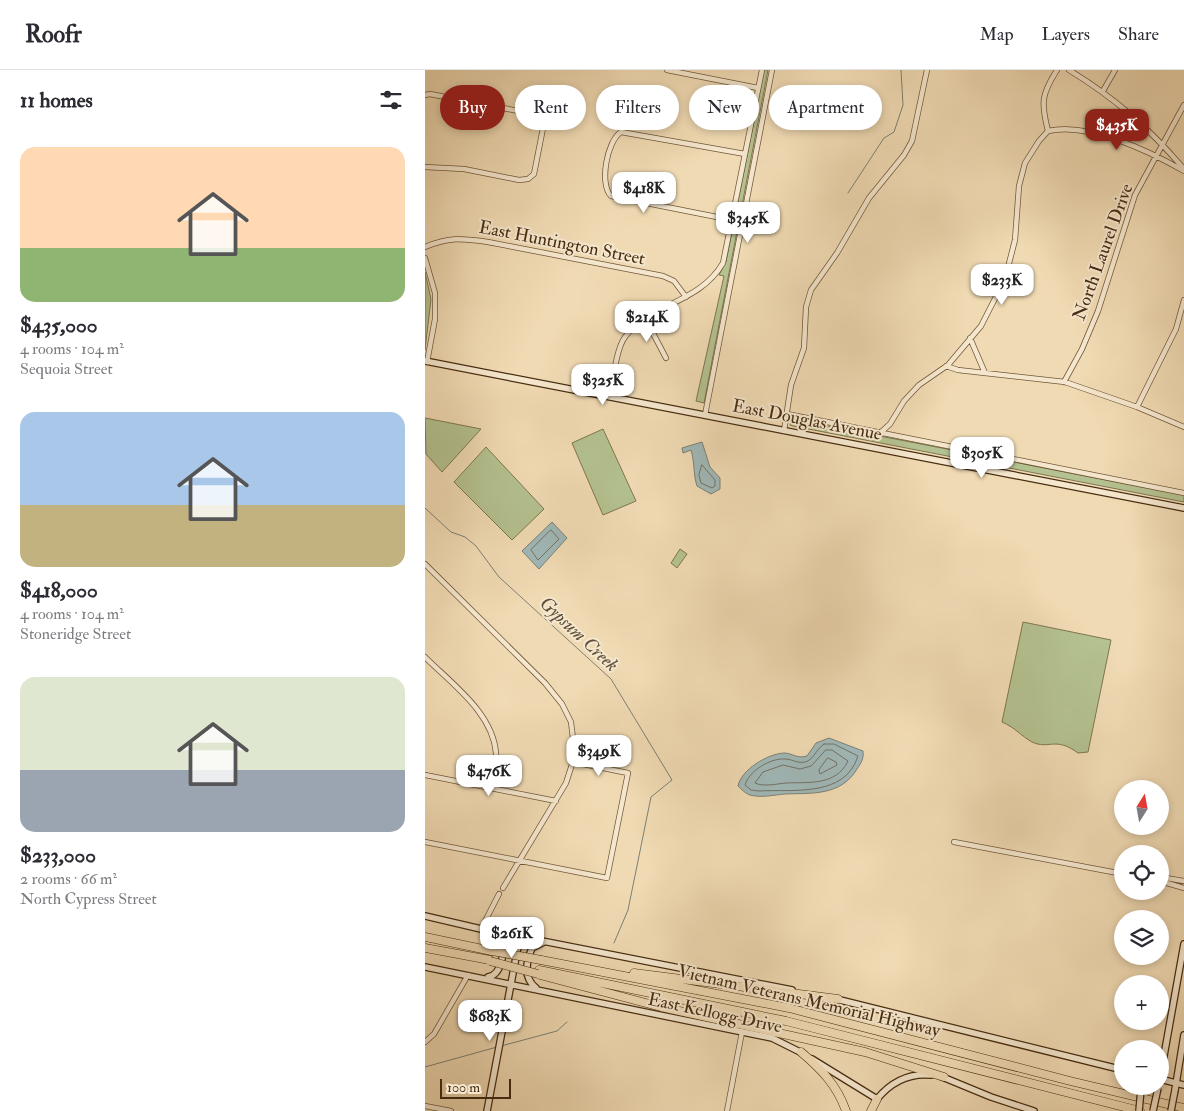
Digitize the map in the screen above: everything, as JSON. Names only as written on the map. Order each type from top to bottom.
[{"type":"highway","name":"Vietnam Veterans Memorial Highway","points":[[425,935],[492,951],[789,1008],[1078,1083],[1184,1108]]},
{"type":"highway","name":"Vietnam Veterans Memorial Highway","points":[[425,948],[786,1021],[1140,1111]]},
{"type":"highway","points":[[556,963],[838,999]]},
{"type":"highway","points":[[539,972],[647,1004],[865,1052],[944,1077]]},
{"type":"highway","points":[[801,1052],[832,1082],[846,1111]]},
{"type":"highway","points":[[871,1111],[877,1099]]},
{"type":"main road","name":"East Douglas Avenue","points":[[426,362],[1184,508]]},
{"type":"main road","points":[[425,916],[481,929],[838,999],[1114,1068]]},
{"type":"main road","points":[[483,978],[491,977],[498,971],[503,951],[502,939],[491,931]]},
{"type":"main road","points":[[487,1111],[520,936]]},
{"type":"main road","points":[[538,989],[528,981],[526,973],[532,948],[546,942]]},
{"type":"main road","points":[[1167,1040],[1184,944]]},
{"type":"main road","name":"East Kellogg Drive","points":[[425,967],[511,983],[772,1038],[801,1052],[877,1099]]},
{"type":"main road","points":[[1171,1111],[1184,1035]]},
{"type":"main road","points":[[877,1099],[891,1085],[907,1076],[927,1074],[944,1077],[991,1097],[1034,1111]]},
{"type":"main road","points":[[1169,1081],[1184,1086]]},
{"type":"main road","points":[[1140,1111],[1141,1095]]},
{"type":"main road","points":[[1153,1111],[1156,1095]]},
{"type":"street","points":[[667,70],[743,85]]},
{"type":"street","points":[[759,85],[762,70]]},
{"type":"street","points":[[705,415],[772,70]]},
{"type":"street","points":[[784,431],[791,385],[804,348],[806,306],[811,290],[837,253],[869,198],[904,155],[912,141],[927,70]]},
{"type":"street","points":[[1048,131],[1042,102],[1044,91],[1057,70]]},
{"type":"street","points":[[1069,70],[1103,91],[1143,123],[1184,170]]},
{"type":"street","points":[[1103,91],[1115,70]]},
{"type":"street","points":[[425,95],[430,94],[534,114],[544,123],[541,147],[534,174],[528,179],[519,180],[464,169],[425,167]]},
{"type":"street","name":"North Laurel Drive","points":[[1064,382],[1082,349],[1098,311],[1135,195],[1184,105]]},
{"type":"street","points":[[879,433],[891,424],[904,401],[919,386],[946,366],[981,326],[1005,279],[1015,240],[1019,186],[1025,163],[1048,131],[1057,129],[1090,134],[1156,155],[1184,170]]},
{"type":"street","points":[[610,397],[624,338],[637,325],[703,288],[715,277],[723,263],[750,130]]},
{"type":"street","points":[[733,220],[611,196],[606,192],[603,183],[607,161],[613,139],[621,132],[745,154]]},
{"type":"street","name":"East Huntington Street","points":[[425,247],[441,240],[461,238],[488,242],[663,276],[674,281],[686,297]]},
{"type":"street","points":[[425,258],[435,293],[435,319],[426,362]]},
{"type":"street","points":[[1137,407],[1178,321],[1184,300]]},
{"type":"street","points":[[646,320],[666,358]]},
{"type":"street","points":[[1178,321],[1184,325]]},
{"type":"street","points":[[970,338],[985,373]]},
{"type":"street","points":[[946,366],[985,373],[1064,382],[1137,407],[1184,427]]},
{"type":"street","points":[[787,414],[1184,493]]},
{"type":"street","points":[[425,564],[545,683],[562,704],[571,722],[575,738],[573,762],[567,783],[503,888]]},
{"type":"street","points":[[425,658],[482,715],[492,733],[497,754],[491,788]]},
{"type":"street","points":[[425,842],[607,878],[628,773],[573,762]]},
{"type":"street","points":[[425,775],[556,801]]},
{"type":"street","points":[[954,842],[1114,872]]},
{"type":"street","points":[[1169,878],[1184,880]]},
{"type":"street","points":[[1169,884],[1184,888]]},
{"type":"street","points":[[481,929],[499,894]]},
{"type":"street","points":[[425,1042],[434,1034],[468,975]]},
{"type":"street","points":[[727,1111],[742,1032]]},
{"type":"street","points":[[425,1106],[451,1111]]},
{"type":"green space","points":[[764,70],[768,70],[759,117],[759,95]]},
{"type":"green space","points":[[752,130],[756,130],[704,403],[696,401],[724,276],[719,275],[726,262]]},
{"type":"green space","points":[[425,272],[431,299],[425,350]]},
{"type":"green space","points":[[425,418],[481,429],[442,472],[426,454]]},
{"type":"green space","points":[[792,419],[1184,495],[1184,502],[793,426],[790,425]]},
{"type":"green space","points":[[603,429],[636,501],[603,515],[572,443]]},
{"type":"green space","points":[[486,447],[544,509],[512,540],[454,482]]},
{"type":"green space","points":[[680,549],[687,554],[677,568],[671,563]]},
{"type":"green space","points":[[1023,622],[1111,640],[1088,752],[1078,753],[1063,745],[1043,745],[1032,742],[1002,722]]},
{"type":"water","points":[[702,442],[710,467],[720,478],[720,489],[711,494],[697,486],[691,450],[683,453],[682,448]]},
{"type":"water","points":[[552,522],[567,538],[539,569],[522,551]]},
{"type":"water","points":[[829,738],[863,751],[863,759],[860,765],[850,778],[834,789],[815,793],[754,796],[738,786],[740,780],[749,769],[770,756],[787,753],[800,757],[807,756],[816,743]]},
{"type":"waterway","points":[[848,193],[884,138],[894,132],[903,105],[901,70]]},
{"type":"waterway","name":"Gypsum Creek","points":[[425,508],[451,532],[465,537],[476,546],[499,577],[611,679],[672,780],[651,797],[628,910],[614,943]]},
{"type":"waterway","name":"Gypsum Creek","points":[[501,1046],[557,1031],[567,1022]]},
{"type":"waterway","name":"Gypsum Creek","points":[[425,1067],[497,1047]]}]
